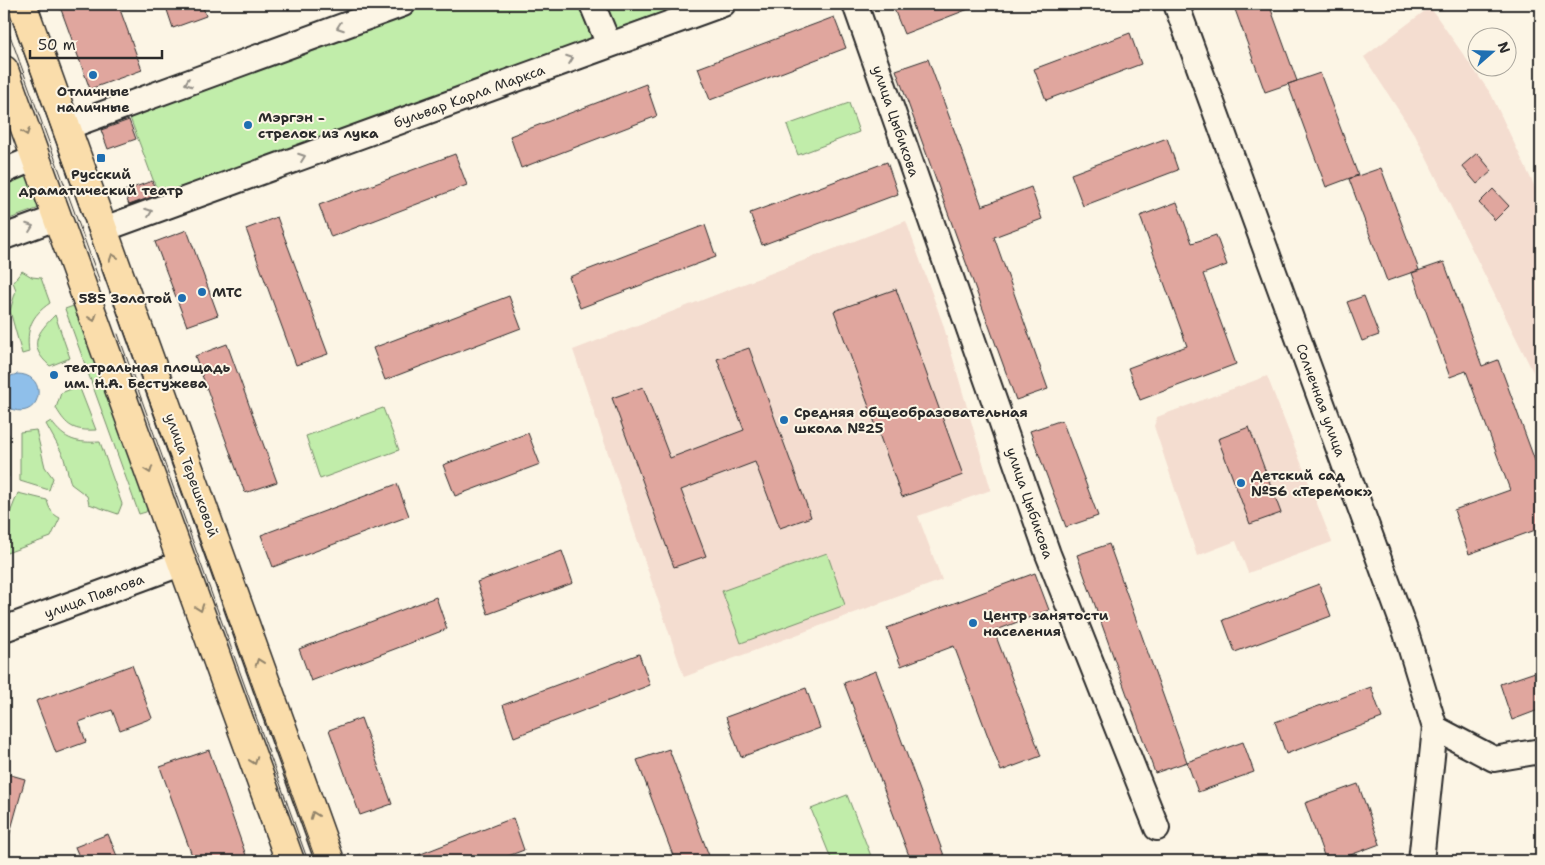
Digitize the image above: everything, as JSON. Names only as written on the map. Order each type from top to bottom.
[{"type":"main road","name":"улица Терешковой","points":[[22,4],[330,861]]},
{"type":"main road","points":[[4,70],[290,861]]},
{"type":"main road","points":[[183,562],[219,550]]},
{"type":"street","points":[[66,127],[403,4]]},
{"type":"street","points":[[592,4],[609,45]]},
{"type":"street","name":"бульвар Карла Маркса","points":[[104,229],[723,4]]},
{"type":"street","name":"улица Цыбикова","points":[[855,4],[1048,554],[1156,828]]},
{"type":"street","name":"Солнечная улица","points":[[1176,4],[1406,633],[1435,728],[1421,861]]},
{"type":"street","points":[[4,171],[35,158]]},
{"type":"street","points":[[4,237],[56,218]]},
{"type":"street","name":"улица Павлова","points":[[4,629],[183,562]]},
{"type":"street","points":[[1435,728],[1494,759],[1541,751]]},
{"type":"shaded area","points":[[1430,7],[1468,61],[1468,78],[1480,78],[1491,94],[1541,200],[1541,388],[1416,137],[1364,57]]},
{"type":"shaded area","name":"Средняя общеобразовательная школа №25","points":[[906,221],[943,324],[991,490],[918,516],[942,580],[684,677],[573,350]]},
{"type":"shaded area","name":"Детский сад №56 «Теремок»","points":[[1267,376],[1332,542],[1248,573],[1236,541],[1197,556],[1154,426],[1157,417]]},
{"type":"green space","points":[[431,4],[580,4],[591,36],[587,42],[161,201],[129,115]]},
{"type":"green space","points":[[603,4],[686,4],[617,28],[613,27]]},
{"type":"green space","points":[[849,103],[859,132],[798,155],[787,125]]},
{"type":"green space","points":[[30,175],[42,207],[4,221],[4,184]]},
{"type":"green space","points":[[22,271],[32,277],[41,278],[50,303],[34,318],[28,336],[29,352],[22,354],[10,311],[16,290],[13,282]]},
{"type":"green space","points":[[79,304],[150,502],[146,512],[139,514],[65,309]]},
{"type":"green space","points":[[55,315],[70,358],[50,366],[39,352],[37,340],[43,328]]},
{"type":"green space","points":[[79,386],[96,430],[82,430],[72,427],[64,420],[56,408],[61,393]]},
{"type":"green space","points":[[383,408],[399,450],[320,479],[306,436]]},
{"type":"green space","points":[[51,421],[67,437],[78,441],[100,442],[122,504],[118,514],[89,504],[87,496],[71,484],[63,455],[46,424]]},
{"type":"green space","points":[[36,430],[45,467],[53,478],[49,490],[20,481],[20,432]]},
{"type":"green space","points":[[9,434],[9,477],[4,474],[4,435]]},
{"type":"green space","points":[[18,493],[47,500],[51,511],[60,518],[51,537],[4,554],[4,528]]},
{"type":"green space","points":[[827,553],[845,605],[741,643],[722,591]]},
{"type":"green space","points":[[847,795],[873,861],[832,861],[811,809]]},
{"type":"water","points":[[17,374],[28,376],[35,381],[38,397],[35,404],[29,409],[20,411],[9,408],[4,410],[4,383],[11,376]]},
{"type":"building","points":[[59,4],[118,4],[142,70],[90,89]]},
{"type":"building","points":[[165,4],[202,4],[206,16],[173,28]]},
{"type":"building","points":[[892,4],[979,4],[979,5],[904,34]]},
{"type":"building","points":[[1233,4],[1269,4],[1297,81],[1265,92]]},
{"type":"building","points":[[834,17],[846,48],[710,100],[698,68]]},
{"type":"building","points":[[1130,33],[1141,64],[1046,100],[1034,69]]},
{"type":"building","points":[[928,59],[982,206],[1031,187],[1042,219],[994,237],[1048,389],[1016,400],[896,70]]},
{"type":"building","points":[[1320,73],[1358,175],[1326,187],[1288,84]]},
{"type":"building","points":[[646,84],[657,116],[521,168],[510,136]]},
{"type":"building","points":[[129,120],[136,139],[108,149],[101,130]]},
{"type":"building","points":[[1167,138],[1178,170],[1083,206],[1071,174]]},
{"type":"building","points":[[1477,153],[1492,171],[1477,184],[1462,166]]},
{"type":"building","points":[[455,154],[467,185],[331,237],[319,205]]},
{"type":"building","points":[[887,162],[898,194],[762,245],[750,213]]},
{"type":"building","points":[[1381,168],[1419,270],[1387,281],[1349,179]]},
{"type":"building","points":[[152,181],[157,195],[129,205],[124,191]]},
{"type":"building","points":[[1493,189],[1509,206],[1495,220],[1479,203]]},
{"type":"building","points":[[1177,202],[1192,243],[1216,235],[1227,265],[1203,274],[1236,364],[1140,400],[1128,368],[1187,346],[1140,216]]},
{"type":"building","points":[[277,217],[328,354],[296,365],[246,229]]},
{"type":"building","points":[[705,225],[716,257],[580,308],[569,277]]},
{"type":"building","points":[[187,230],[218,315],[187,326],[155,242]]},
{"type":"building","points":[[1444,262],[1482,366],[1498,360],[1541,477],[1541,528],[1469,554],[1454,510],[1510,490],[1466,371],[1450,377],[1412,273]]},
{"type":"building","points":[[896,289],[963,475],[902,497],[834,311]]},
{"type":"building","points":[[509,296],[521,328],[385,380],[373,348]]},
{"type":"building","points":[[1364,296],[1379,335],[1362,341],[1347,302]]},
{"type":"building","points":[[227,344],[277,482],[245,493],[195,356]]},
{"type":"building","points":[[749,348],[811,517],[780,528],[755,462],[681,490],[706,556],[674,567],[612,398],[643,387],[670,458],[744,430],[717,359]]},
{"type":"building","points":[[1062,420],[1098,516],[1066,527],[1030,431]]},
{"type":"building","points":[[1249,427],[1281,513],[1250,524],[1218,439]]},
{"type":"building","points":[[528,433],[540,464],[455,496],[443,465]]},
{"type":"building","points":[[397,484],[409,516],[273,567],[261,535]]},
{"type":"building","points":[[1109,544],[1187,762],[1155,773],[1077,555]]},
{"type":"building","points":[[562,551],[573,583],[488,614],[477,582]]},
{"type":"building","points":[[1035,573],[1049,610],[994,631],[1041,756],[1001,771],[954,646],[901,666],[887,628]]},
{"type":"building","points":[[1319,584],[1331,616],[1235,652],[1223,620]]},
{"type":"building","points":[[436,597],[447,629],[311,681],[299,649]]},
{"type":"building","points":[[639,654],[650,685],[514,737],[503,705]]},
{"type":"building","points":[[132,665],[152,718],[120,730],[112,710],[79,722],[86,742],[56,753],[36,701]]},
{"type":"building","points":[[1541,670],[1541,709],[1512,720],[1500,684]]},
{"type":"building","points":[[876,671],[946,861],[911,861],[844,683]]},
{"type":"building","points":[[1371,687],[1382,718],[1286,754],[1275,722]]},
{"type":"building","points":[[806,688],[820,728],[741,757],[726,717]]},
{"type":"building","points":[[361,718],[392,804],[360,815],[329,730]]},
{"type":"building","points":[[1243,742],[1254,772],[1198,792],[1187,762]]},
{"type":"building","points":[[669,749],[711,861],[675,861],[637,760]]},
{"type":"building","points":[[209,750],[248,861],[194,861],[160,767]]},
{"type":"building","points":[[4,773],[25,779],[8,840],[4,840]]},
{"type":"building","points":[[1358,784],[1380,844],[1334,861],[1326,861],[1305,803]]},
{"type":"building","points":[[513,818],[524,850],[495,861],[403,861]]},
{"type":"building","points":[[108,834],[119,861],[81,861],[75,847]]},
{"type":"tram line","points":[[6,4],[316,861]]},
{"type":"tram line","points":[[4,19],[100,282]]},
{"type":"tram line","points":[[118,334],[308,861]]},
{"type":"place","name":"Отличные наличные","points":[[93,75]]},
{"type":"place","name":"Мэргэн - стрелок из лука","points":[[248,125]]},
{"type":"place","name":"Русский драматический театр","points":[[101,158]]},
{"type":"place","name":"МТС","points":[[202,292]]},
{"type":"place","name":"585 Золотой","points":[[182,298]]},
{"type":"place","name":"театральная площадь им. Н.А. Бестужева","points":[[54,375]]},
{"type":"place","name":"Средняя общеобразовательная школа №25","points":[[784,420]]},
{"type":"place","name":"Детский сад №56 «Теремок»","points":[[1241,483]]},
{"type":"place","name":"Центр занятости населения","points":[[973,623]]}]
